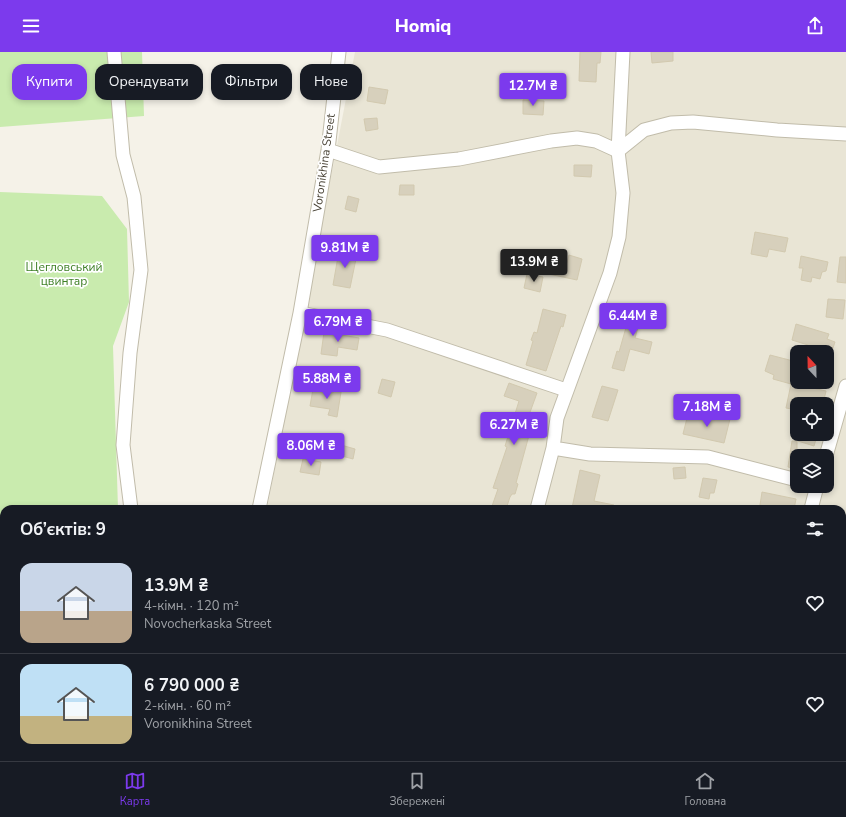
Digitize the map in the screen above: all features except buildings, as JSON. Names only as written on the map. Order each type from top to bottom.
[{"type":"street","points":[[114,52],[123,155],[134,197],[141,270],[130,353],[123,445],[130,505]]},
{"type":"street","name":"Voronikhina Street","points":[[260,505],[300,313],[328,150],[339,52]]},
{"type":"street","points":[[538,505],[553,448],[557,418],[610,273],[619,237],[623,193],[618,151],[623,52]]},
{"type":"street","points":[[618,151],[644,130],[671,123],[693,122],[777,130],[846,134]]},
{"type":"street","points":[[328,150],[379,166],[459,160],[551,140],[577,138],[596,141],[618,151]]},
{"type":"street","points":[[300,313],[387,330],[566,390]]},
{"type":"street","points":[[828,449],[846,386]]},
{"type":"street","points":[[553,448],[590,454],[708,457],[790,478]]},
{"type":"street","points":[[812,505],[815,493]]},
{"type":"shaded area","points":[[355,52],[846,52],[846,505],[268,505],[346,100],[362,100],[362,64],[353,64]]},
{"type":"green space","points":[[0,52],[142,52],[142,64],[95,64],[95,100],[144,100],[144,116],[0,127]]},
{"type":"green space","name":"Щегловський цвинтар","points":[[0,192],[102,196],[127,229],[129,302],[113,346],[118,505],[0,505]]}]
